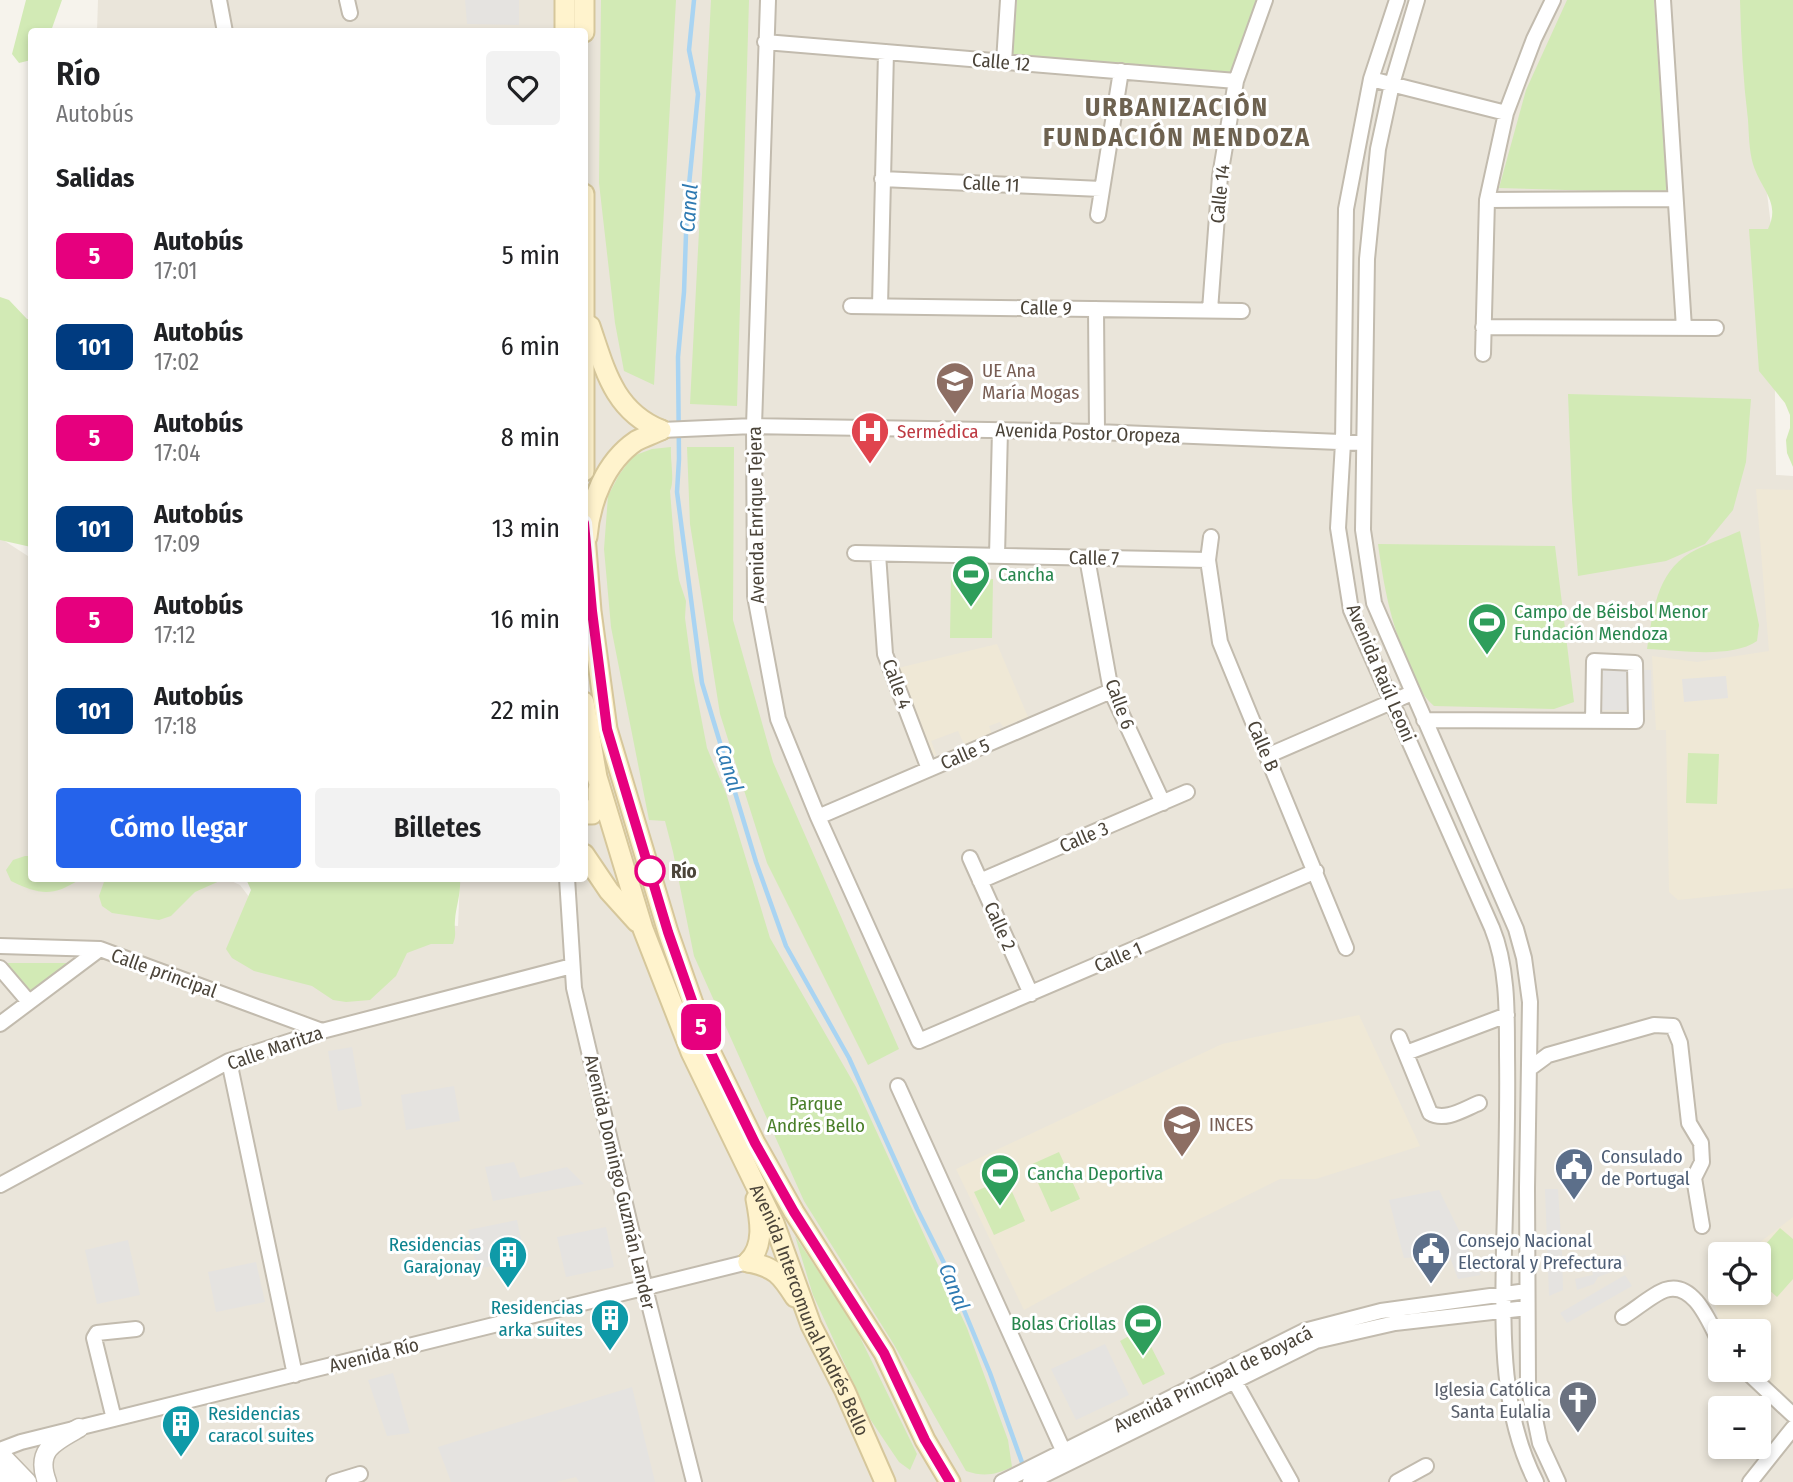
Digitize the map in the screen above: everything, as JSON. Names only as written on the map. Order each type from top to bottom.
[{"type":"main road","points":[[565,0],[565,28]]},
{"type":"main road","points":[[584,0],[584,28]]},
{"type":"main road","points":[[588,320],[598,352],[624,406],[637,418],[662,430]]},
{"type":"main road","points":[[588,534],[594,501],[604,477],[618,458],[636,441],[662,430]]},
{"type":"main road","name":"Avenida Intercomunal Andrés Bello","points":[[588,567],[607,729],[668,932],[705,1038],[755,1143],[794,1212],[884,1353],[925,1440],[950,1482]]},
{"type":"main road","name":"Avenida Intercomunal Andrés Bello","points":[[588,725],[597,777],[643,929],[691,1052],[784,1247],[804,1307],[885,1482]]},
{"type":"main road","points":[[588,814],[592,814],[596,809],[597,777]]},
{"type":"main road","points":[[588,860],[609,891],[643,929]]},
{"type":"main road","points":[[748,1262],[756,1254],[759,1243],[758,1212],[752,1178]]},
{"type":"main road","points":[[748,1262],[768,1266],[777,1272],[804,1307]]},
{"type":"main road","points":[[925,1440],[939,1482]]},
{"type":"main road","points":[[925,1440],[935,1446],[961,1482]]},
{"type":"main road","points":[[876,1459],[892,1482]]},
{"type":"street","points":[[219,0],[224,28]]},
{"type":"street","name":"Avenida Enrique Tejera","points":[[768,0],[754,426],[755,596],[778,719],[818,817],[919,1041]]},
{"type":"street","points":[[1004,62],[1008,0]]},
{"type":"street","name":"Calle 14","points":[[1210,310],[1220,176],[1236,81],[1265,0]]},
{"type":"street","name":"Avenida Raúl Leoni","points":[[1396,0],[1371,79],[1346,209],[1343,443],[1338,528],[1350,610],[1492,928],[1502,963],[1507,1015],[1508,1079],[1503,1293]]},
{"type":"street","name":"Avenida Raúl Leoni","points":[[1418,0],[1392,84],[1378,149],[1367,259],[1363,530],[1374,603],[1513,920],[1524,958],[1530,1002],[1527,1291]]},
{"type":"street","points":[[1483,354],[1487,200],[1506,113],[1534,39],[1553,0]]},
{"type":"street","points":[[1663,0],[1684,328]]},
{"type":"street","name":"Calle 12","points":[[765,42],[1236,81]]},
{"type":"street","points":[[880,306],[886,52]]},
{"type":"street","points":[[1098,215],[1121,72]]},
{"type":"street","points":[[1371,79],[1506,113]]},
{"type":"street","name":"Calle 11","points":[[881,179],[1101,189]]},
{"type":"street","points":[[1487,200],[1675,199]]},
{"type":"street","name":"Calle 9","points":[[851,306],[1242,311]]},
{"type":"street","points":[[1097,309],[1097,432]]},
{"type":"street","points":[[1483,327],[1716,328]]},
{"type":"street","name":"Avenida Postor Oropeza","points":[[662,430],[754,426],[1000,430],[1364,443]]},
{"type":"street","points":[[997,556],[1000,430]]},
{"type":"street","name":"Calle B","points":[[1211,537],[1208,560],[1220,642],[1346,948]]},
{"type":"street","name":"Calle 7","points":[[855,553],[1208,560]]},
{"type":"street","name":"Calle 4","points":[[878,554],[885,654],[929,769]]},
{"type":"street","name":"Calle 6","points":[[1087,558],[1111,691],[1163,803]]},
{"type":"street","points":[[1424,720],[1593,721],[1636,721],[1635,663],[1594,661],[1593,721]]},
{"type":"street","name":"Calle 5","points":[[818,817],[1111,691]]},
{"type":"street","points":[[1267,756],[1412,693]]},
{"type":"street","name":"Calle 3","points":[[980,881],[1187,792]]},
{"type":"street","name":"Calle 2","points":[[970,858],[1031,994]]},
{"type":"street","name":"Calle 1","points":[[919,1041],[1316,872]]},
{"type":"street","name":"Avenida Domingo Guzmán Lander","points":[[567,882],[572,966],[581,1019],[694,1482]]},
{"type":"street","points":[[1492,928],[1513,920]]},
{"type":"street","name":"Calle principal","points":[[0,946],[100,949],[323,1031]]},
{"type":"street","points":[[0,1024],[100,949]]},
{"type":"street","name":"Calle Maritza","points":[[0,1185],[229,1061],[323,1031],[572,966]]},
{"type":"street","points":[[0,968],[29,1002]]},
{"type":"street","points":[[1406,1053],[1507,1015]]},
{"type":"street","points":[[1529,1069],[1548,1055],[1654,1025],[1673,1026],[1680,1043],[1689,1124],[1701,1143],[1702,1162],[1694,1178],[1702,1226]]},
{"type":"street","points":[[1399,1037],[1430,1113],[1444,1117],[1479,1103]]},
{"type":"street","points":[[229,1061],[295,1375]]},
{"type":"street","points":[[898,1086],[1056,1459]]},
{"type":"street","name":"Avenida Río","points":[[0,1452],[22,1442],[748,1262]]},
{"type":"street","points":[[1623,1317],[1666,1289],[1682,1290],[1697,1301],[1708,1321]]},
{"type":"street","points":[[1527,1291],[1528,1385],[1540,1443],[1558,1482]]},
{"type":"street","name":"Avenida Principal de Boyacá","points":[[1231,1375],[1304,1331],[1381,1311],[1527,1291]]},
{"type":"street","points":[[1503,1293],[1505,1384],[1526,1463],[1536,1482]]},
{"type":"street","name":"Avenida Principal de Boyacá","points":[[1056,1459],[1231,1375],[1316,1341],[1395,1322],[1527,1308]]},
{"type":"street","points":[[114,1419],[94,1338],[97,1334],[136,1329]]},
{"type":"street","points":[[1231,1375],[1289,1482]]},
{"type":"street","points":[[1758,1382],[1793,1415]]},
{"type":"street","points":[[47,1482],[43,1458],[48,1447],[79,1428]]},
{"type":"street","points":[[1750,1482],[1793,1428]]},
{"type":"street","points":[[0,1452],[27,1482]]},
{"type":"street","points":[[1007,1479],[1056,1459]]},
{"type":"street","points":[[1030,1482],[1056,1459]]},
{"type":"street","points":[[1397,1482],[1426,1466]]},
{"type":"street","points":[[0,1474],[7,1482]]},
{"type":"street","points":[[334,1482],[360,1474]]},
{"type":"shaded area","points":[[98,0],[1752,0],[1765,177],[1773,242],[1776,475],[1793,476],[1793,1482],[0,1482],[0,538],[28,556],[28,882],[234,882],[240,885],[259,910],[458,926],[460,882],[588,882],[588,28],[97,28]]},
{"type":"shaded area","points":[[465,0],[519,0],[519,25],[467,24]]},
{"type":"shaded area","points":[[1756,489],[1793,490],[1793,888],[1678,900],[1669,892],[1666,730],[1656,730],[1652,656],[1697,662],[1769,651]]},
{"type":"shaded area","points":[[997,644],[1028,717],[1003,727],[1000,722],[989,726],[992,735],[965,746],[958,731],[931,741],[937,757],[926,747],[898,668]]},
{"type":"shaded area","points":[[1603,669],[1651,670],[1652,710],[1602,710]]},
{"type":"shaded area","points":[[1726,676],[1728,698],[1684,702],[1682,679]]},
{"type":"shaded area","name":"INCES","points":[[1359,1015],[1420,1146],[1316,1179],[1280,1179],[1093,1272],[1024,1310],[956,1169],[1222,1044]]},
{"type":"shaded area","points":[[352,1047],[362,1106],[338,1111],[328,1051]]},
{"type":"shaded area","points":[[454,1086],[460,1121],[406,1130],[401,1095]]},
{"type":"shaded area","points":[[514,1162],[520,1178],[567,1167],[584,1184],[493,1201],[485,1167]]},
{"type":"shaded area","points":[[1545,1189],[1558,1189],[1562,1254],[1563,1290],[1549,1296]]},
{"type":"shaded area","points":[[1439,1190],[1481,1275],[1458,1279],[1449,1255],[1404,1258],[1389,1200]]},
{"type":"shaded area","points":[[1793,1217],[1793,1402],[1770,1382],[1771,1319],[1719,1319],[1714,1305],[1771,1305],[1771,1242],[1760,1242]]},
{"type":"shaded area","points":[[517,1220],[525,1259],[477,1269],[468,1230]]},
{"type":"shaded area","points":[[606,1227],[614,1267],[566,1277],[557,1237]]},
{"type":"shaded area","points":[[128,1240],[140,1295],[97,1304],[85,1250]]},
{"type":"shaded area","points":[[1625,1255],[1628,1266],[1598,1277],[1594,1284],[1577,1290],[1575,1279],[1593,1275],[1590,1261]]},
{"type":"shaded area","points":[[256,1262],[265,1302],[216,1312],[208,1272]]},
{"type":"shaded area","points":[[1625,1275],[1632,1286],[1567,1323],[1560,1313]]},
{"type":"shaded area","points":[[1105,1344],[1129,1395],[1076,1420],[1051,1369]]},
{"type":"shaded area","points":[[393,1373],[410,1433],[387,1436],[368,1380]]},
{"type":"shaded area","points":[[632,1387],[655,1482],[579,1482],[576,1477],[556,1482],[451,1482],[438,1447]]},
{"type":"green space","points":[[26,0],[62,0],[52,28],[28,28],[28,61],[19,63],[12,54]]},
{"type":"green space","points":[[601,0],[676,0],[654,385],[624,371],[615,323],[599,183]]},
{"type":"green space","points":[[711,0],[749,0],[737,406],[690,404]]},
{"type":"green space","points":[[1017,0],[1256,0],[1232,75],[1012,57]]},
{"type":"green space","points":[[1567,0],[1654,0],[1667,193],[1499,188],[1526,90]]},
{"type":"green space","points":[[1740,0],[1793,0],[1793,467],[1787,453],[1786,440],[1790,415],[1785,403],[1759,371],[1749,229],[1768,229],[1772,211],[1771,203],[1756,173],[1751,153]]},
{"type":"green space","points":[[0,297],[9,300],[28,319],[28,546],[0,540]]},
{"type":"green space","points":[[1568,394],[1751,399],[1746,462],[1733,510],[1705,544],[1666,561],[1578,576]]},
{"type":"green space","name":"Parque Andrés Bello","points":[[671,447],[670,491],[675,552],[679,580],[686,601],[685,618],[692,670],[707,748],[726,793],[770,938],[856,1087],[967,1328],[1008,1440],[1012,1467],[1000,1472],[978,1474],[966,1471],[893,1343],[804,1201],[694,956],[665,821],[649,820],[611,627],[604,549],[608,496],[619,475],[633,456],[652,449]]},
{"type":"green space","points":[[687,447],[734,447],[733,620],[773,762],[899,1049],[868,1065],[767,863],[720,714],[690,524]]},
{"type":"green space","points":[[1740,531],[1759,625],[1757,641],[1746,647],[1719,652],[1647,649],[1658,595],[1670,571],[1690,553]]},
{"type":"green space","name":"Campo de Béisbol Menor Fundación Mendoza","points":[[1378,544],[1555,546],[1574,702],[1554,709],[1434,706],[1424,696],[1396,631],[1385,589]]},
{"type":"green space","name":"Cancha","points":[[951,578],[993,579],[992,638],[950,638]]},
{"type":"green space","points":[[1688,753],[1719,754],[1717,804],[1686,803]]},
{"type":"green space","points":[[28,856],[28,882],[75,882],[62,889],[46,892],[21,886],[11,881],[6,870],[13,860]]},
{"type":"green space","points":[[104,882],[217,882],[195,892],[171,916],[159,920],[112,913],[102,906],[99,896]]},
{"type":"green space","points":[[247,882],[460,882],[453,944],[431,944],[407,953],[396,976],[370,1000],[346,1002],[333,1000],[312,986],[254,971],[232,958],[226,949],[251,890]]},
{"type":"green space","points":[[7,963],[67,963],[30,994]]},
{"type":"green space","points":[[1059,1152],[1080,1199],[1051,1212],[1030,1165]]},
{"type":"green space","name":"Cancha Deportiva","points":[[1006,1178],[1025,1221],[994,1235],[974,1192]]},
{"type":"green space","points":[[1780,1228],[1793,1239],[1793,1279],[1777,1297],[1771,1292],[1771,1242],[1768,1242]]},
{"type":"green space","points":[[795,1236],[854,1325],[917,1454],[910,1470],[899,1462],[870,1419],[813,1295]]},
{"type":"green space","name":"Bolas Criollas","points":[[1142,1329],[1165,1374],[1143,1385],[1120,1341]]},
{"type":"waterway","name":"Canal","points":[[694,0],[689,50],[698,94],[687,205],[684,292],[678,357],[677,492],[702,683],[756,862],[786,946],[849,1058],[946,1267],[990,1373],[1024,1468]]},
{"type":"bus line","name":"5","points":[[588,567],[607,729],[668,932],[709,1049],[755,1143],[794,1212],[884,1353],[925,1440],[950,1482]]},
{"type":"place","name":"UE Ana María Mogas","points":[[955,415]]},
{"type":"place","name":"Sermédica","points":[[870,465]]},
{"type":"place","name":"Cancha","points":[[971,608]]},
{"type":"place","name":"Campo de Béisbol Menor Fundación Mendoza","points":[[1487,656]]},
{"type":"place","name":"Río","points":[[650,871]]},
{"type":"place","name":"INCES","points":[[1182,1158]]},
{"type":"place","name":"Consulado de Portugal","points":[[1574,1201]]},
{"type":"place","name":"Cancha Deportiva","points":[[1000,1207]]},
{"type":"place","name":"Consejo Nacional Electoral y Prefectura","points":[[1431,1285]]},
{"type":"place","name":"Residencias Garajonay","points":[[508,1289]]},
{"type":"place","name":"Residencias arka suites","points":[[610,1352]]},
{"type":"place","name":"Bolas Criollas","points":[[1143,1357]]},
{"type":"place","name":"Iglesia Católica Santa Eulalia","points":[[1578,1434]]},
{"type":"place","name":"Residencias caracol suites","points":[[181,1458]]},
{"type":"district","name":"URBANIZACIÓN FUNDACIÓN MENDOZA","points":[[1177,122]]}]
